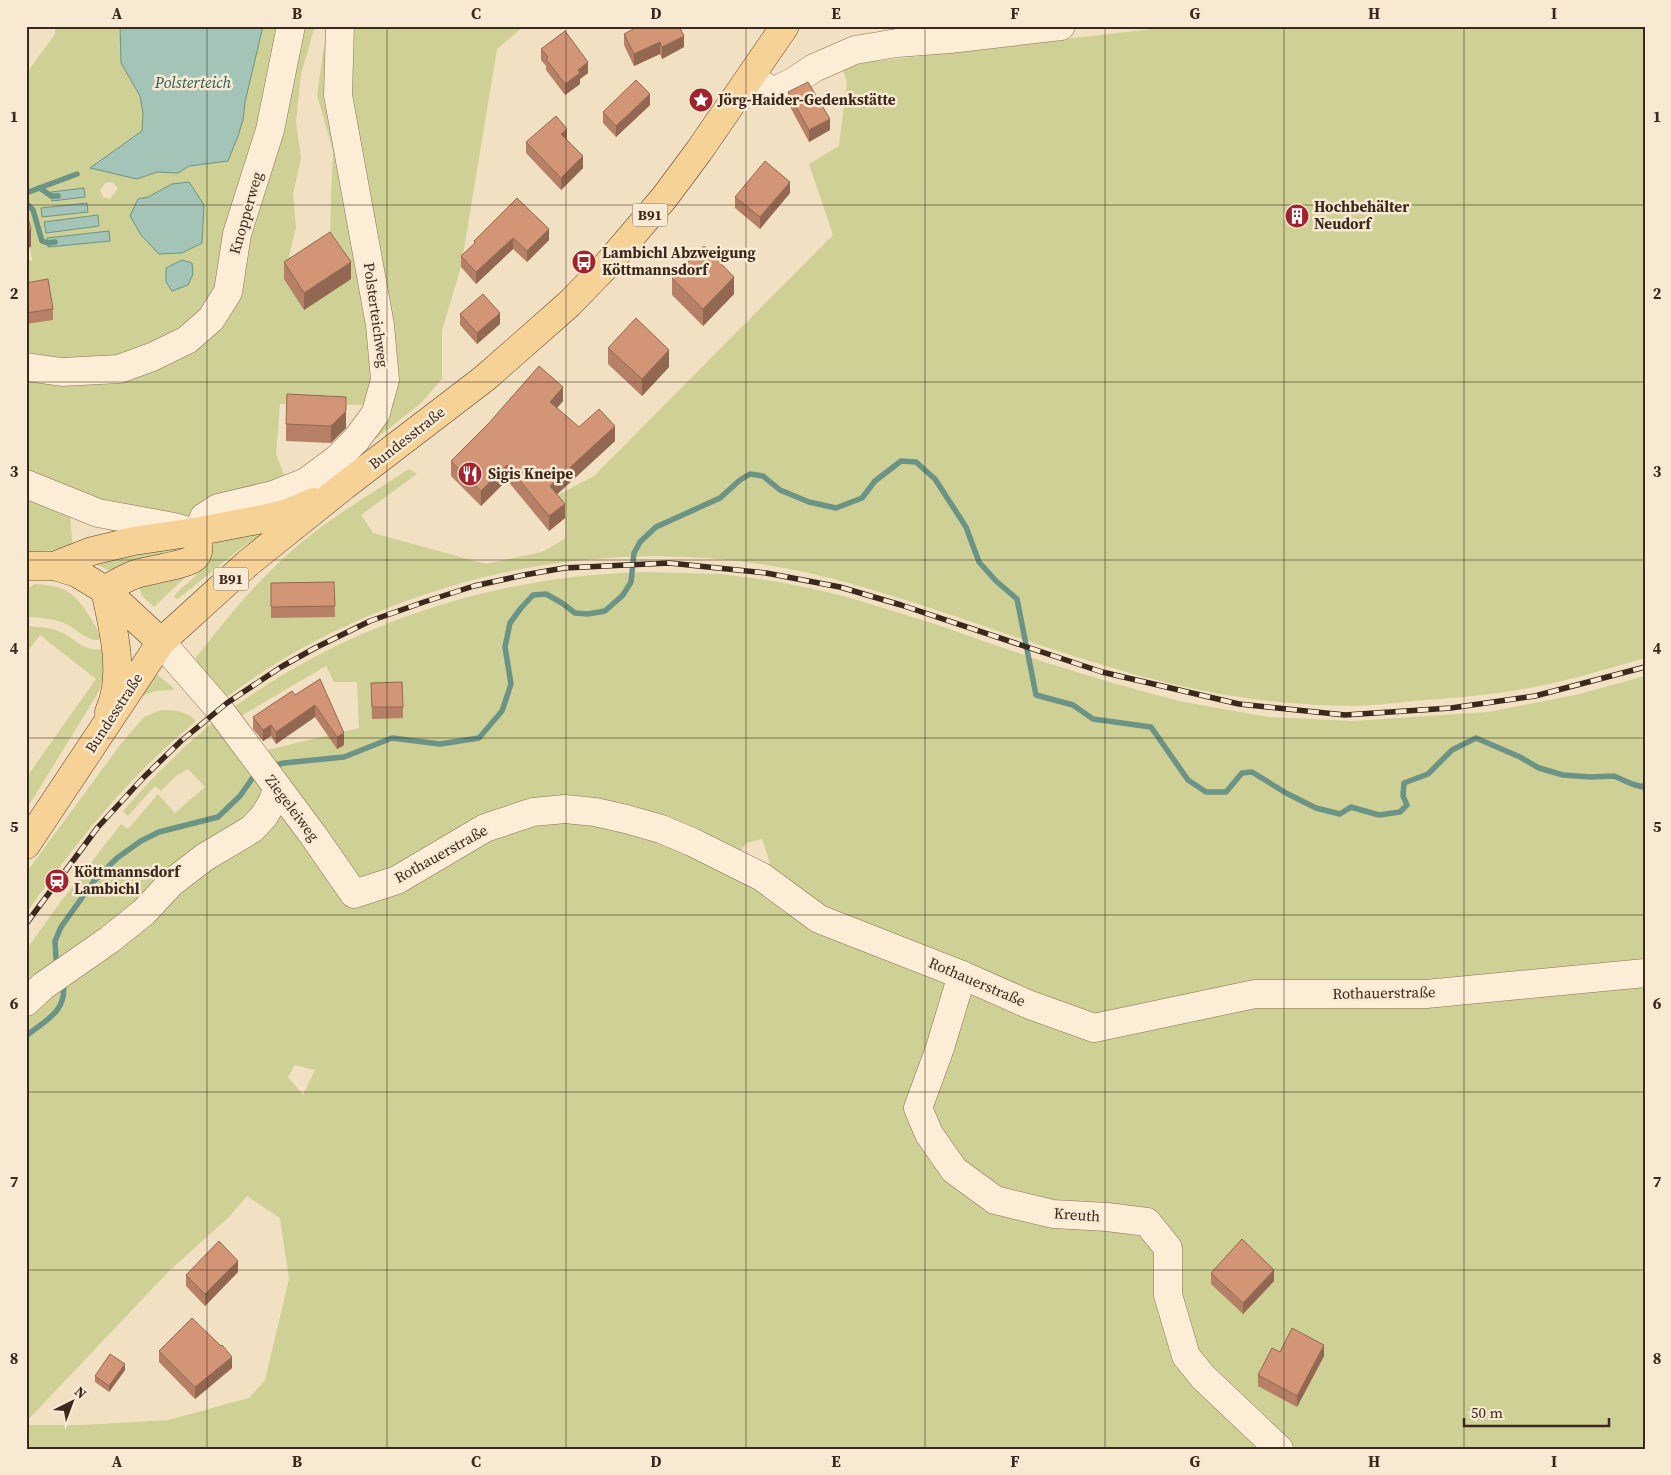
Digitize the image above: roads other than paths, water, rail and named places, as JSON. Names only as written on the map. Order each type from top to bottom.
[{"type":"main road","name":"Bundesstraße","points":[[26,845],[161,642],[248,563],[484,378],[569,304],[606,266],[762,84],[785,26]]},
{"type":"main road","points":[[54,566],[92,551],[134,541],[195,532],[288,513],[344,486]]},
{"type":"main road","points":[[105,590],[123,579],[194,559],[198,543],[195,532]]},
{"type":"main road","points":[[26,566],[54,566],[77,573],[105,590],[161,642]]},
{"type":"main road","points":[[94,745],[112,704],[117,676],[112,624],[105,590]]},
{"type":"street","name":"Knopperweg","points":[[26,367],[62,372],[119,369],[152,357],[187,340],[211,319],[228,292],[237,234],[270,130],[291,26]]},
{"type":"street","name":"Polsterteichweg","points":[[195,532],[204,517],[218,508],[273,495],[306,482],[337,459],[356,440],[376,413],[385,380],[380,325],[338,95],[340,26]]},
{"type":"street","points":[[762,84],[796,80],[814,68],[855,50],[897,43],[1061,26]]},
{"type":"street","points":[[26,484],[98,513],[195,532]]},
{"type":"street","name":"Ziegeleiweg","points":[[161,642],[229,723],[313,835],[354,894]]},
{"type":"street","points":[[26,1002],[61,973],[109,940],[144,912],[171,883],[205,857],[252,829],[264,816],[273,801],[277,788]]},
{"type":"street","name":"Rothauerstraße","points":[[354,894],[397,880],[485,828],[532,812],[565,809],[595,812],[661,829],[692,842],[762,877],[819,919],[962,975],[1030,1005],[1094,1028],[1255,994],[1426,994],[1645,973]]},
{"type":"street","name":"Kreuth","points":[[962,975],[940,1048],[918,1108],[929,1134],[954,1170],[995,1200],[1053,1214],[1107,1217],[1147,1222],[1168,1248],[1168,1295],[1186,1356],[1203,1377],[1279,1449]]},
{"type":"water","name":"Polsterteich","points":[[120,26],[263,26],[245,102],[243,120],[228,161],[189,166],[178,173],[157,172],[137,179],[90,168],[142,131],[143,113],[140,96],[121,63]]},
{"type":"water","points":[[189,182],[204,205],[202,243],[182,253],[159,254],[141,235],[130,216],[138,199],[148,197],[172,184]]},
{"type":"water","points":[[84,188],[85,197],[52,201],[51,192]]},
{"type":"water","points":[[87,203],[88,212],[42,217],[41,208]]},
{"type":"water","points":[[98,215],[99,226],[46,233],[44,222]]},
{"type":"water","points":[[109,231],[110,241],[48,247],[47,238]]},
{"type":"water","points":[[182,260],[192,263],[193,274],[188,285],[172,291],[166,282],[166,268]]},
{"type":"waterway","points":[[26,193],[77,174]]},
{"type":"waterway","points":[[40,188],[51,196],[58,196]]},
{"type":"waterway","points":[[26,203],[33,210],[42,241],[48,243],[55,242]]},
{"type":"waterway","points":[[272,766],[344,757],[392,738],[440,744],[479,738],[502,711],[511,684],[505,647],[510,623],[533,595],[546,594],[575,613],[588,614],[605,611],[623,595],[631,582],[634,553],[640,542],[656,527],[720,498],[740,480],[750,474],[763,476],[780,490],[809,502],[836,508],[862,498],[875,481],[901,461],[916,462],[935,479],[966,527],[979,562],[996,581],[1017,599],[1036,695],[1073,705],[1093,719],[1151,727],[1188,780],[1206,792],[1226,792],[1242,773],[1252,772],[1286,793],[1316,808],[1340,814],[1351,807],[1379,815],[1400,812],[1407,805],[1403,796],[1404,783],[1428,774],[1452,750],[1476,738],[1520,757],[1539,768],[1563,775],[1614,776],[1643,787],[1645,784]]},
{"type":"waterway","points":[[58,966],[55,941],[61,927],[94,881],[117,858],[141,841],[159,832],[218,817],[240,796],[256,773]]},
{"type":"waterway","points":[[26,1036],[48,1020],[59,1008],[64,992],[63,982]]},
{"type":"railway","points":[[26,924],[98,827],[144,777],[181,741],[227,703],[281,667],[370,621],[424,602],[474,586],[564,568],[669,563],[766,573],[840,587],[901,605],[1102,672],[1239,704],[1345,715],[1451,708],[1535,696],[1645,667]]},
{"type":"place","name":"Jörg-Haider-Gedenkstätte","points":[[701,100]]},
{"type":"place","name":"Hochbehälter Neudorf","points":[[1297,216]]},
{"type":"place","name":"Lambichl Abzweigung Köttmannsdorf","points":[[584,262]]},
{"type":"place","name":"Sigis Kneipe","points":[[470,474]]},
{"type":"place","name":"Köttmannsdorf Lambichl","points":[[57,881]]}]
